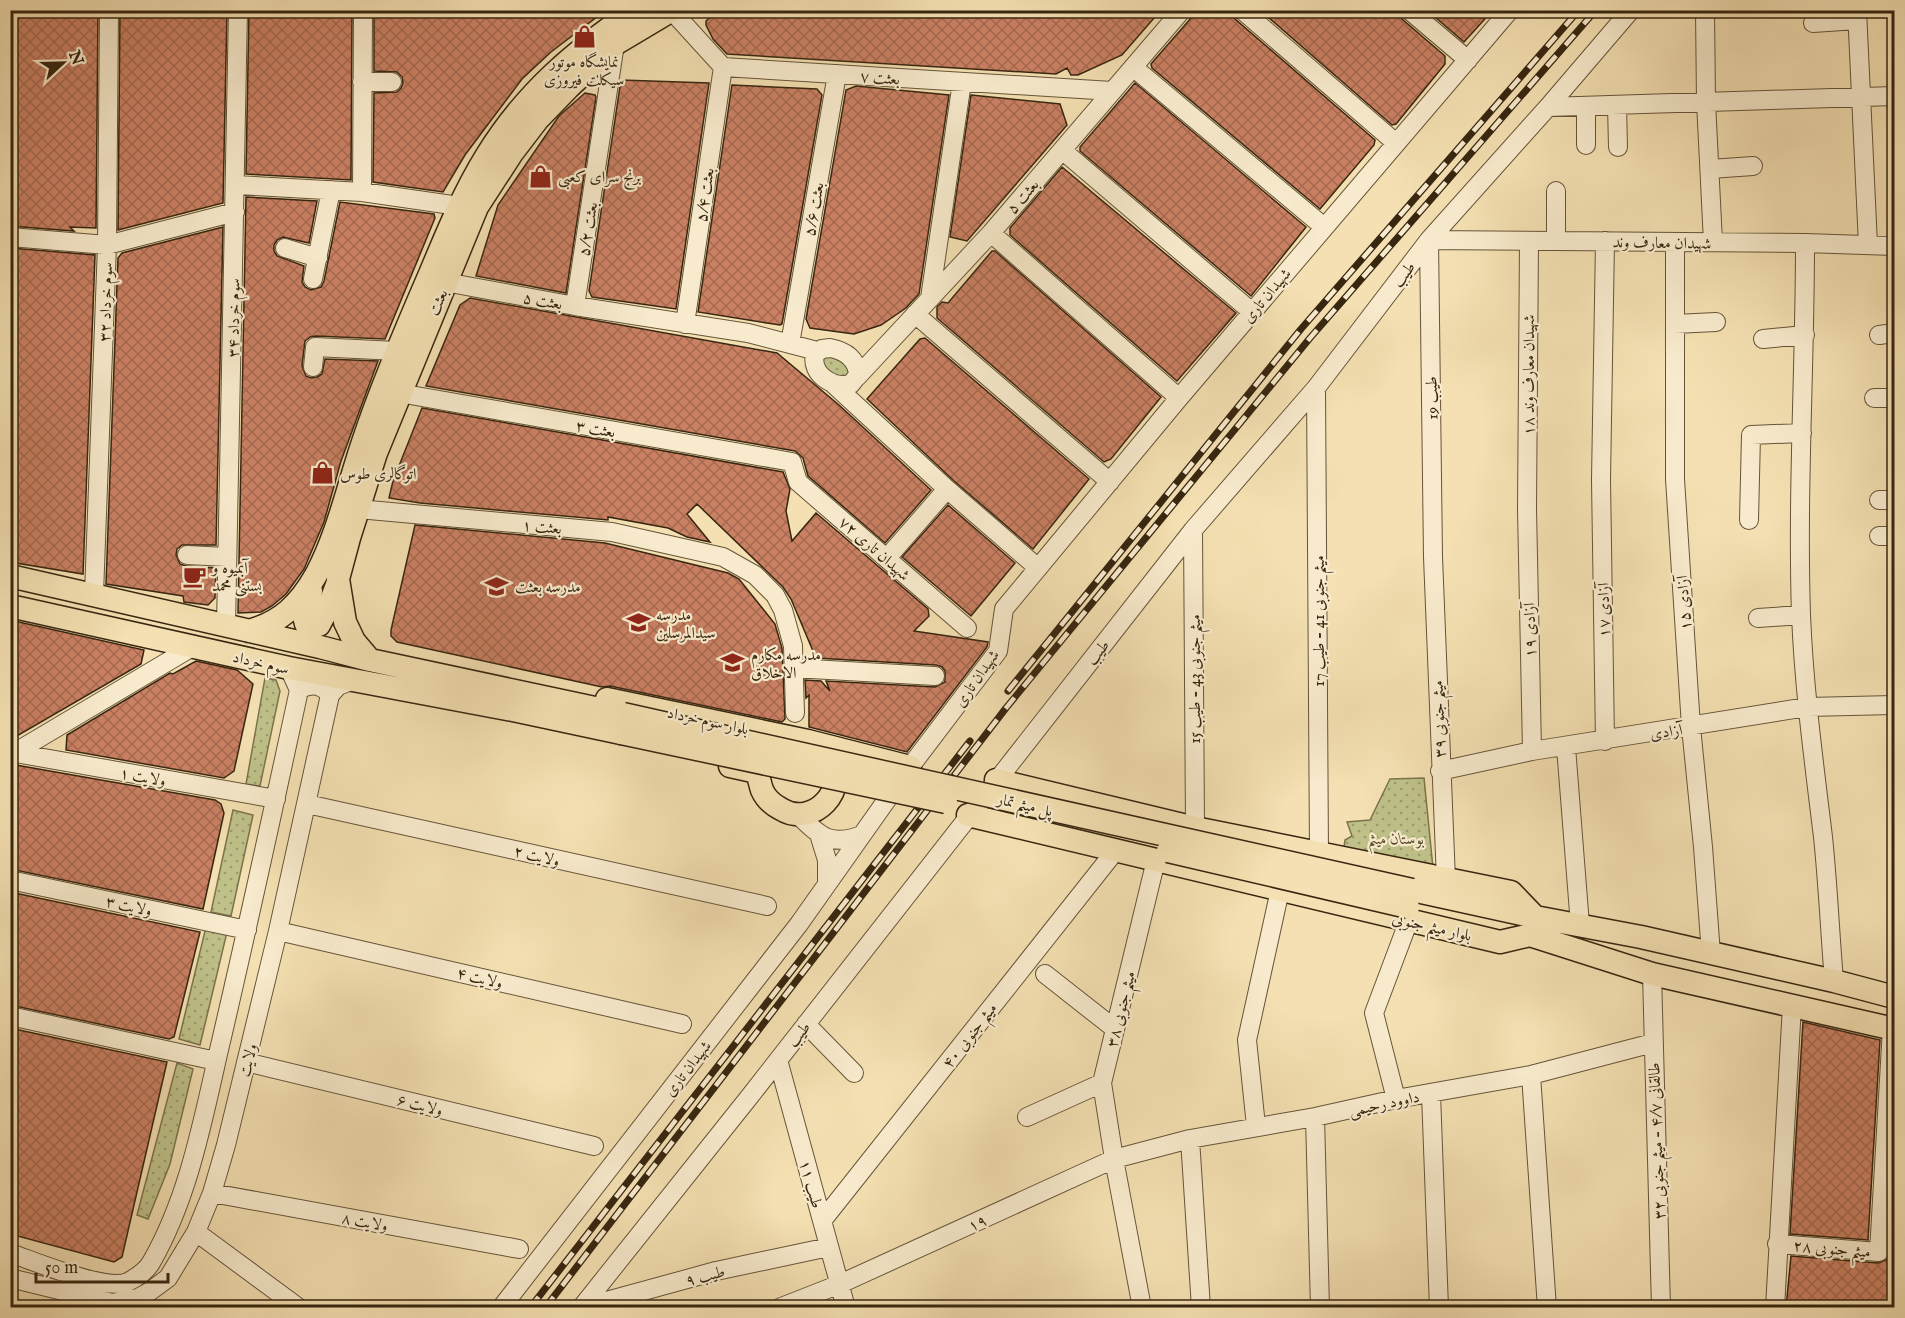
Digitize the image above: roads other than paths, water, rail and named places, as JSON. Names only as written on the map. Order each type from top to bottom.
[{"type":"main road","name":"بعثت","points":[[249,631],[267,626],[292,610],[316,575],[334,531],[363,442],[397,351],[459,206],[487,154],[548,77],[600,34],[635,10]]},
{"type":"main road","name":"بعثت","points":[[370,660],[354,641],[345,622],[339,579],[376,453],[477,207],[512,153],[538,119],[569,87],[615,44],[672,10]]},
{"type":"main road","points":[[316,575],[304,616],[306,624],[310,627],[319,625],[324,619],[339,579]]},
{"type":"main road","name":"سوم خرداد","points":[[10,576],[320,646]]},
{"type":"main road","name":"سوم خرداد","points":[[10,606],[351,681],[509,699]]},
{"type":"main road","name":"بلوار سوم خرداد","points":[[320,646],[509,699],[539,726],[757,772],[763,791],[772,804],[792,814]]},
{"type":"main road","name":"بلوار سوم خرداد","points":[[509,699],[543,685],[808,741],[910,767]]},
{"type":"main road","name":"پل میثم تمار","points":[[509,699],[1410,906],[1532,926]]},
{"type":"main road","points":[[792,814],[812,813],[824,806],[834,788],[836,774],[829,758],[808,741]]},
{"type":"main road","points":[[996,780],[1319,855],[1511,892],[1532,926],[1652,974],[1893,1028]]},
{"type":"main road","points":[[1039,833],[1031,825],[1028,815],[1031,804],[1039,796],[1050,794]]},
{"type":"main road","name":"بلوار میثم جنوبی","points":[[968,815],[1280,890],[1410,906],[1500,942],[1532,926],[1580,925],[1834,981],[1894,997]]},
{"type":"street","name":"سوم خرداد ۳۲","points":[[94,594],[107,245],[109,10]]},
{"type":"street","name":"سوم خرداد ۳۴","points":[[226,626],[238,10]]},
{"type":"street","points":[[362,192],[363,10]]},
{"type":"street","points":[[672,10],[723,67]]},
{"type":"street","points":[[1242,10],[1396,143]]},
{"type":"street","points":[[1409,10],[1468,60]]},
{"type":"street","name":"شهیدان تاری","points":[[501,1308],[799,924],[910,767],[998,651],[1004,609],[1179,398],[1510,10]]},
{"type":"street","name":"طیب","points":[[581,1308],[1193,530],[1316,388],[1429,240],[1631,10]]},
{"type":"street","points":[[1705,10],[1706,102],[1713,242]]},
{"type":"street","name":"بعثت ۵","points":[[857,377],[991,233],[1176,14]]},
{"type":"street","points":[[1813,23],[1857,15],[1868,245]]},
{"type":"street","name":"بعثت ۵/۲","points":[[575,306],[615,44]]},
{"type":"street","name":"بعثت ۷","points":[[723,67],[1112,91]]},
{"type":"street","name":"بعثت ۵/۴","points":[[685,324],[723,67]]},
{"type":"street","points":[[1133,67],[1324,227]]},
{"type":"street","name":"بعثت ۵/۶","points":[[790,344],[837,74]]},
{"type":"street","points":[[362,82],[392,81]]},
{"type":"street","points":[[930,298],[962,82]]},
{"type":"street","points":[[1548,107],[1894,96]]},
{"type":"street","points":[[1617,105],[1618,147]]},
{"type":"street","points":[[1586,106],[1586,145]]},
{"type":"street","points":[[1062,150],[1252,312]]},
{"type":"street","points":[[1710,169],[1753,166]]},
{"type":"street","points":[[236,186],[362,192],[459,206]]},
{"type":"street","points":[[313,279],[331,190]]},
{"type":"street","points":[[1556,191],[1556,241]]},
{"type":"street","points":[[10,237],[107,245],[235,213]]},
{"type":"street","points":[[991,233],[1179,398]]},
{"type":"street","name":"شهیدان معارف وند","points":[[1429,240],[1805,243],[1894,246]]},
{"type":"street","name":"طیب 19","points":[[1429,240],[1433,557]]},
{"type":"street","name":"شهیدان معارف وند ۱۸","points":[[1527,509],[1529,241]]},
{"type":"street","name":"آزادی ۱۷","points":[[1605,241],[1601,480],[1605,741]]},
{"type":"street","name":"آزادی ۱۵","points":[[1675,242],[1675,479],[1691,727],[1711,954]]},
{"type":"street","points":[[1805,243],[1801,615],[1807,707],[1823,840],[1834,981]]},
{"type":"street","points":[[285,248],[318,258]]},
{"type":"street","name":"بعثت ۵","points":[[446,282],[575,306],[748,333],[817,351]]},
{"type":"street","points":[[915,314],[1110,482]]},
{"type":"street","points":[[1675,324],[1716,322]]},
{"type":"street","points":[[1763,339],[1805,335]]},
{"type":"street","points":[[313,367],[315,347],[397,351]]},
{"type":"street","points":[[831,382],[847,385],[855,382],[857,377],[855,362],[843,351],[825,348],[817,351],[814,357],[814,365],[823,376],[1037,567]]},
{"type":"street","name":"میثم جنوبی 41 - طیب 17","points":[[1316,388],[1319,855]]},
{"type":"street","name":"بعثت ۳","points":[[399,393],[792,462]]},
{"type":"street","points":[[1874,398],[1894,398]]},
{"type":"street","points":[[1749,520],[1751,435],[1802,433]]},
{"type":"street","name":"شهیدان تاری ۷۲","points":[[792,462],[798,482],[967,628]]},
{"type":"street","points":[[887,558],[947,489]]},
{"type":"street","name":"بعثت ۱","points":[[358,509],[612,532],[723,557],[755,575],[775,596],[789,624],[793,646],[795,712]]},
{"type":"street","name":"آزادی ۱۹","points":[[1527,509],[1532,751]]},
{"type":"street","name":"میثم جنوبی 43 - طیب 15","points":[[1193,530],[1195,828]]},
{"type":"street","points":[[187,555],[227,557]]},
{"type":"street","name":"میثم جنوبی ۳۹","points":[[1433,557],[1446,880]]},
{"type":"street","points":[[1758,618],[1801,615]]},
{"type":"street","points":[[12,753],[195,646]]},
{"type":"street","points":[[289,668],[299,690],[309,685],[320,686],[326,688],[330,695],[338,686],[351,681]]},
{"type":"street","points":[[793,668],[936,676]]},
{"type":"street","name":"ولایت","points":[[10,1253],[82,1278],[125,1284],[139,1276],[151,1264],[175,1213],[192,1164],[247,930],[299,690]]},
{"type":"street","name":"ولایت","points":[[10,1278],[112,1303],[138,1298],[168,1278],[196,1232],[212,1193],[226,1145],[278,930],[330,695]]},
{"type":"street","name":"آزادی","points":[[1440,771],[1532,751],[1807,707],[1894,705]]},
{"type":"street","points":[[1566,747],[1580,925]]},
{"type":"street","name":"ولایت ۱","points":[[12,753],[276,799]]},
{"type":"street","name":"ولایت ۲","points":[[307,804],[767,906]]},
{"type":"street","points":[[792,814],[819,834],[834,841],[849,840],[862,835]]},
{"type":"street","points":[[819,834],[827,860],[827,884]]},
{"type":"street","name":"میثم جنوبی ۴۰","points":[[822,1221],[1116,850]]},
{"type":"street","name":"میثم جنوبی ۳۸","points":[[1135,1305],[1102,1083],[1156,860]]},
{"type":"street","name":"ولایت ۳","points":[[10,880],[247,930]]},
{"type":"street","points":[[1256,1126],[1247,1040],[1280,890]]},
{"type":"street","points":[[1396,1099],[1374,1013],[1410,906]]},
{"type":"street","name":"ولایت ۴","points":[[278,930],[682,1024]]},
{"type":"street","points":[[1045,974],[1115,1029]]},
{"type":"street","name":"طالقانی ۴/۷ - میثم جنوبی ۳۲","points":[[1652,974],[1661,1308]]},
{"type":"street","points":[[1775,1308],[1791,1005]]},
{"type":"street","points":[[11,1016],[216,1061]]},
{"type":"street","points":[[806,1024],[854,1073]]},
{"type":"street","name":"میثم جنوبی ۲۸","points":[[1777,1244],[1879,1252],[1893,1028]]},
{"type":"street","name":"داوود رحیمی","points":[[1114,1159],[1190,1139],[1256,1126],[1315,1118],[1396,1099],[1531,1075],[1653,1043]]},
{"type":"street","name":"طیب ۱۱","points":[[778,1060],[846,1308]]},
{"type":"street","name":"ولایت ۶","points":[[246,1062],[594,1146]]},
{"type":"street","points":[[1531,1075],[1547,1308]]},
{"type":"street","points":[[1028,1117],[1102,1083]]},
{"type":"street","points":[[1431,1094],[1439,1308]]},
{"type":"street","points":[[1315,1118],[1320,1308]]},
{"type":"street","points":[[1190,1139],[1201,1308]]},
{"type":"street","name":"۱۹","points":[[779,1308],[840,1284],[1114,1159]]},
{"type":"street","name":"ولایت ۸","points":[[212,1193],[519,1249]]},
{"type":"street","points":[[196,1232],[299,1308]]},
{"type":"street","name":"طیب ۹","points":[[581,1308],[716,1271],[829,1247]]},
{"type":"street","points":[[151,1264],[150,1271],[154,1277],[168,1278]]},
{"type":"street","points":[[112,1303],[119,1298],[120,1290],[114,1283]]},
{"type":"railway","points":[[1008,691],[1301,329],[1579,10]]},
{"type":"railway","points":[[545,1308],[1006,708],[1310,338],[1596,10]]},
{"type":"railway","points":[[530,1308],[970,741]]},
{"type":"place","name":"نمایشگاه موتور سیکلت فیروزی","points":[[584,36]]},
{"type":"place","name":"برنج سرای کعبی","points":[[540,176]]},
{"type":"place","name":"اتوگالری طوس","points":[[322,473]]},
{"type":"place","name":"آبمیوه و بستنی محمد","points":[[194,576]]},
{"type":"place","name":"مدرسه بعثت","points":[[497,586]]},
{"type":"place","name":"مدرسه سیدالمرسلین","points":[[638,623]]},
{"type":"place","name":"مدرسه مکارم الاخلاق","points":[[733,663]]},
{"type":"park label","name":"بوستان میثم","points":[[1396,838]]}]
